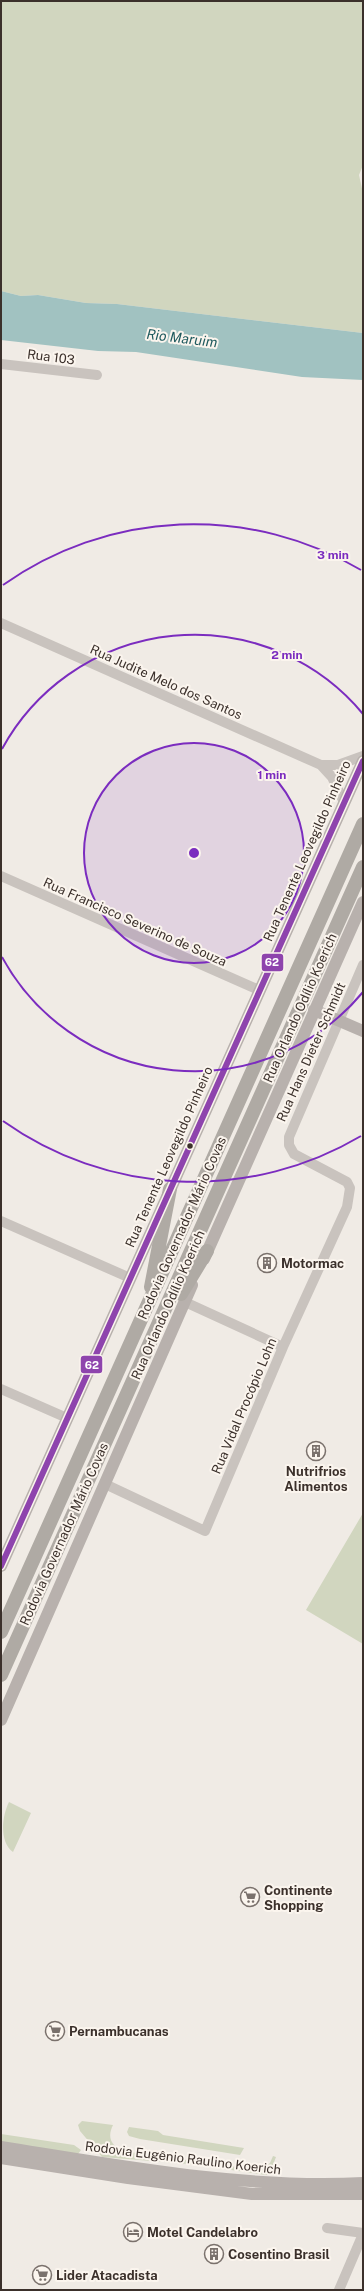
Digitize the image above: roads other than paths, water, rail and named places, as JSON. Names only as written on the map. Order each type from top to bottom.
[{"type":"highway","name":"Rodovia Governador Mário Covas","points":[[1,1632],[363,824]]},
{"type":"highway","name":"Rodovia Governador Mário Covas","points":[[1,1675],[80,1494],[149,1347],[363,867]]},
{"type":"highway","points":[[148,1305],[170,1189]]},
{"type":"highway","points":[[149,1347],[207,1251]]},
{"type":"main road","name":"Rua Tenente Leovegildo Pinheiro","points":[[1,1566],[363,761]]},
{"type":"main road","name":"Rua Orlando Odílio Koerich","points":[[1,1720],[207,1251],[363,902]]},
{"type":"main road","points":[[314,1010],[363,1031]]},
{"type":"main road","name":"Rodovia Eugênio Raulino Koerich","points":[[1,2147],[236,2181],[300,2185],[363,2183]]},
{"type":"main road","name":"Rodovia Eugênio Raulino Koerich","points":[[1,2158],[128,2178],[237,2192],[292,2196],[363,2194]]},
{"type":"street","name":"Rua 103","points":[[1,364],[97,375]]},
{"type":"street","name":"Rua Judite Melo dos Santos","points":[[1,623],[321,765],[338,765],[363,756]]},
{"type":"street","name":"Rua Judite Melo dos Santos","points":[[321,765],[332,778],[344,802]]},
{"type":"street","name":"Rua Francisco Severino de Souza","points":[[1,876],[259,990]]},
{"type":"street","name":"Rua Hans Dieter Schmidt","points":[[350,1188],[341,1177],[294,1154],[288,1138],[363,965]]},
{"type":"street","name":"Rua Vidal Procópio Lohn","points":[[104,1484],[205,1531],[283,1347],[347,1207],[350,1188]]},
{"type":"street","points":[[1,1221],[130,1278]]},
{"type":"street","points":[[185,1302],[283,1347]]},
{"type":"street","points":[[1,1389],[67,1418]]},
{"type":"street","points":[[327,2228],[363,2233],[339,2290]]},
{"type":"water","name":"Rio Maruim","points":[[1,291],[21,296],[38,295],[86,303],[117,304],[363,333],[363,380],[302,377],[136,352],[98,351],[1,340]]},
{"type":"place","name":"Motormac","points":[[267,1263]]},
{"type":"place","name":"Nutrifrios Alimentos","points":[[316,1451]]},
{"type":"place","name":"Continente Shopping","points":[[250,1897]]},
{"type":"place","name":"Pernambucanas","points":[[55,2031]]},
{"type":"place","name":"Motel Candelabro","points":[[133,2232]]},
{"type":"place","name":"Cosentino Brasil","points":[[214,2254]]},
{"type":"place","name":"Lider Atacadista","points":[[42,2275]]}]
